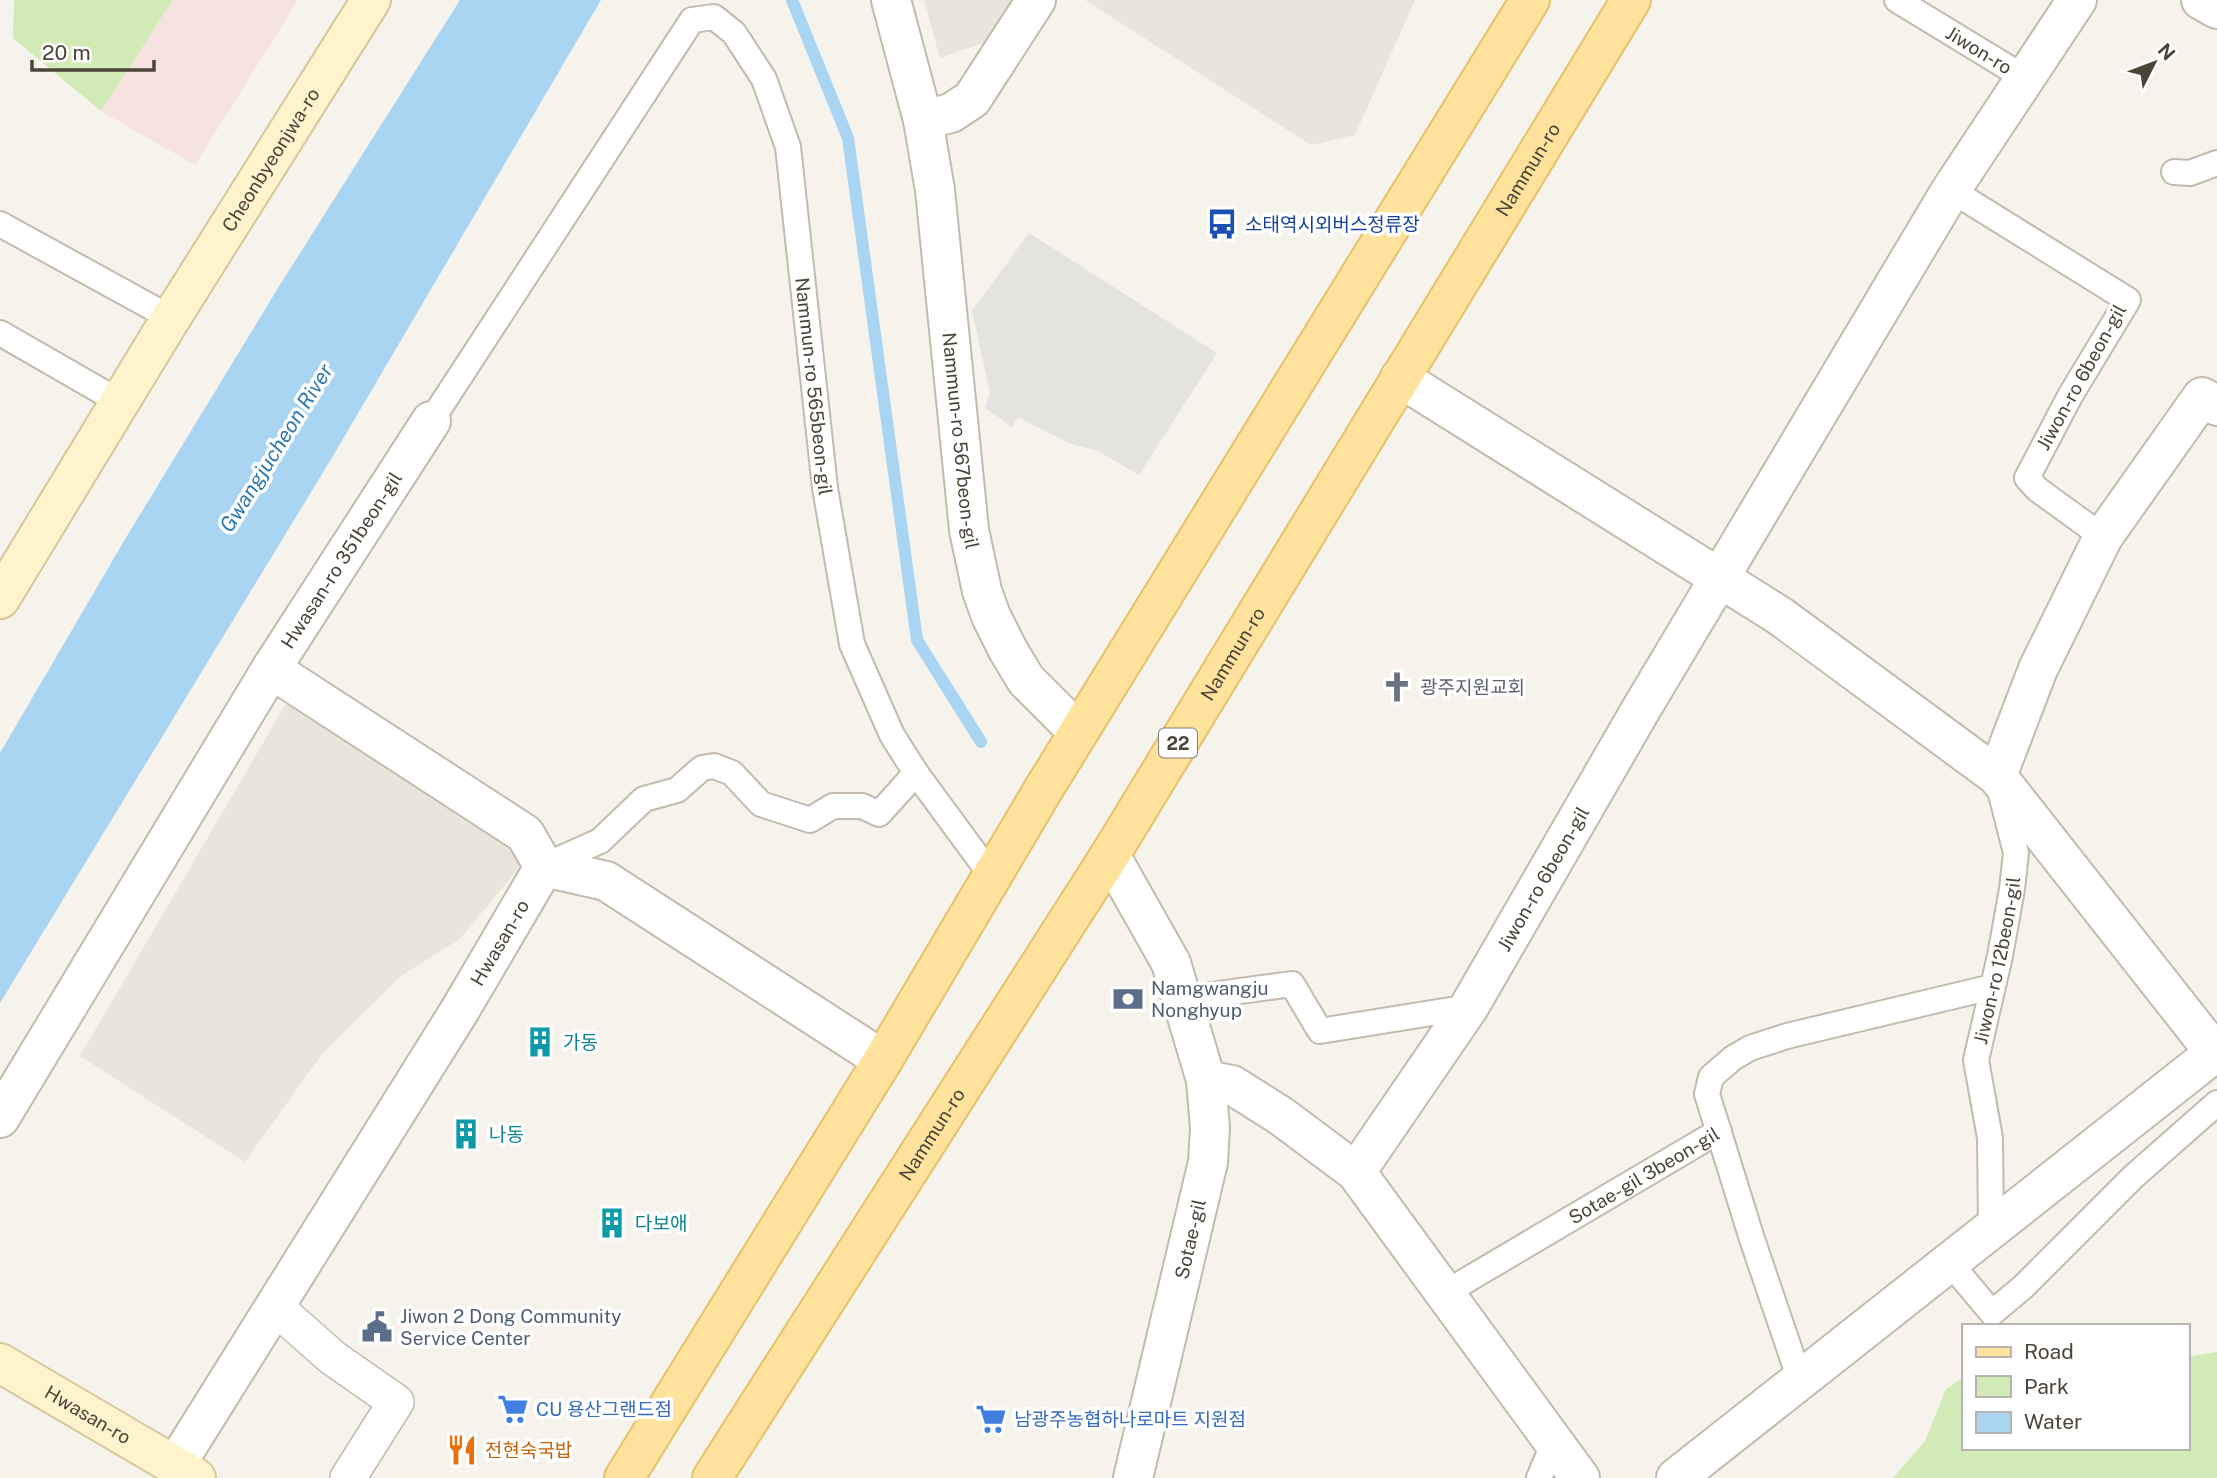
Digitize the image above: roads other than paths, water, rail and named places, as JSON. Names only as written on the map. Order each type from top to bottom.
[{"type":"main road","name":"Cheonbyeonjwa-ro","points":[[3,588],[371,0]]},
{"type":"main road","points":[[624,1478],[883,1060],[1078,732],[1530,0]]},
{"type":"main road","name":"Nammun-ro","points":[[712,1478],[1110,855],[1631,0]]},
{"type":"main road","name":"Hwasan-ro","points":[[0,1363],[185,1472]]},
{"type":"street","name":"Nammun-ro 567beon-gil","points":[[891,0],[923,120],[935,191],[970,530],[982,591],[991,616],[1026,680],[1078,732]]},
{"type":"street","points":[[923,120],[951,113],[972,99],[1036,0]]},
{"type":"street","name":"Jiwon-ro 6beon-gil","points":[[1356,1172],[1469,1007],[1640,711],[1951,190],[2077,0]]},
{"type":"street","points":[[2201,0],[2217,9]]},
{"type":"street","points":[[1401,378],[1780,616],[1997,776],[2216,1052],[1676,1478]]},
{"type":"street","points":[[1997,776],[2038,669],[2103,537],[2202,397],[2217,406]]},
{"type":"street","name":"Hwasan-ro 351beon-gil","points":[[0,1118],[271,669],[431,421]]},
{"type":"street","points":[[271,669],[525,834],[544,867],[606,881],[883,1060]]},
{"type":"street","name":"Sotae-gil","points":[[1110,855],[1171,963],[1206,1080],[1210,1128],[1208,1162],[1133,1478]]},
{"type":"street","name":"Hwasan-ro","points":[[185,1472],[274,1306],[460,1010],[544,867]]},
{"type":"street","points":[[1206,1080],[1232,1085],[1281,1116],[1356,1172],[1580,1478]]},
{"type":"street","points":[[274,1306],[333,1358],[396,1402],[348,1478]]},
{"type":"lane","name":"Jiwon-ro","points":[[1897,0],[2025,78]]},
{"type":"lane","name":"Nammun-ro 565beon-gil","points":[[703,19],[714,17],[734,33],[764,79],[788,147],[825,488],[852,644],[892,735],[990,876]]},
{"type":"lane","name":"Hwasan-ro 351beon-gil","points":[[431,421],[692,20],[703,19]]},
{"type":"lane","points":[[2174,172],[2190,173],[2217,163]]},
{"type":"lane","name":"Jiwon-ro 6beon-gil","points":[[1951,190],[2128,300],[2070,396],[2027,478],[2037,489],[2103,537]]},
{"type":"lane","points":[[0,224],[171,318]]},
{"type":"lane","points":[[0,333],[120,402]]},
{"type":"lane","points":[[544,867],[600,841],[644,799],[677,790],[702,768],[714,766],[732,774],[761,804],[810,820],[833,806],[862,806],[879,814],[916,773]]},
{"type":"lane","name":"Jiwon-ro 12beon-gil","points":[[1991,1228],[1990,1138],[1976,1060],[2000,956],[2016,853],[1997,776]]},
{"type":"lane","points":[[1182,999],[1292,984],[1320,1031],[1469,1007]]},
{"type":"lane","name":"Sotae-gil 3beon-gil","points":[[1445,1293],[1719,1131],[1707,1094],[1711,1077],[1750,1048],[1787,1036],[1992,987]]},
{"type":"lane","points":[[1950,1263],[1992,1313],[2023,1287],[2133,1177],[2217,1103]]},
{"type":"lane","points":[[1719,1131],[1800,1380]]},
{"type":"lane","points":[[1539,1478],[1554,1442]]},
{"type":"water","name":"Gwangjucheon River","points":[[460,0],[601,0],[330,461],[0,1003],[0,753],[124,541],[278,288]]},
{"type":"waterway","points":[[792,0],[848,138],[917,640],[981,742]]},
{"type":"place","name":"소태역시외버스정류장","points":[[1222,224]]},
{"type":"place","name":"광주지원교회","points":[[1397,687]]},
{"type":"place","name":"Namgwangju Nonghyup","points":[[1128,999]]},
{"type":"place","name":"가동","points":[[540,1042]]},
{"type":"place","name":"나동","points":[[466,1134]]},
{"type":"place","name":"다보애","points":[[612,1223]]},
{"type":"place","name":"Jiwon 2 Dong Community Service Center","points":[[377,1327]]},
{"type":"place","name":"CU 용산그랜드점","points":[[513,1409]]},
{"type":"place","name":"남광주농협하나로마트 지원점","points":[[991,1419]]},
{"type":"place","name":"전현숙국밥","points":[[462,1450]]}]
